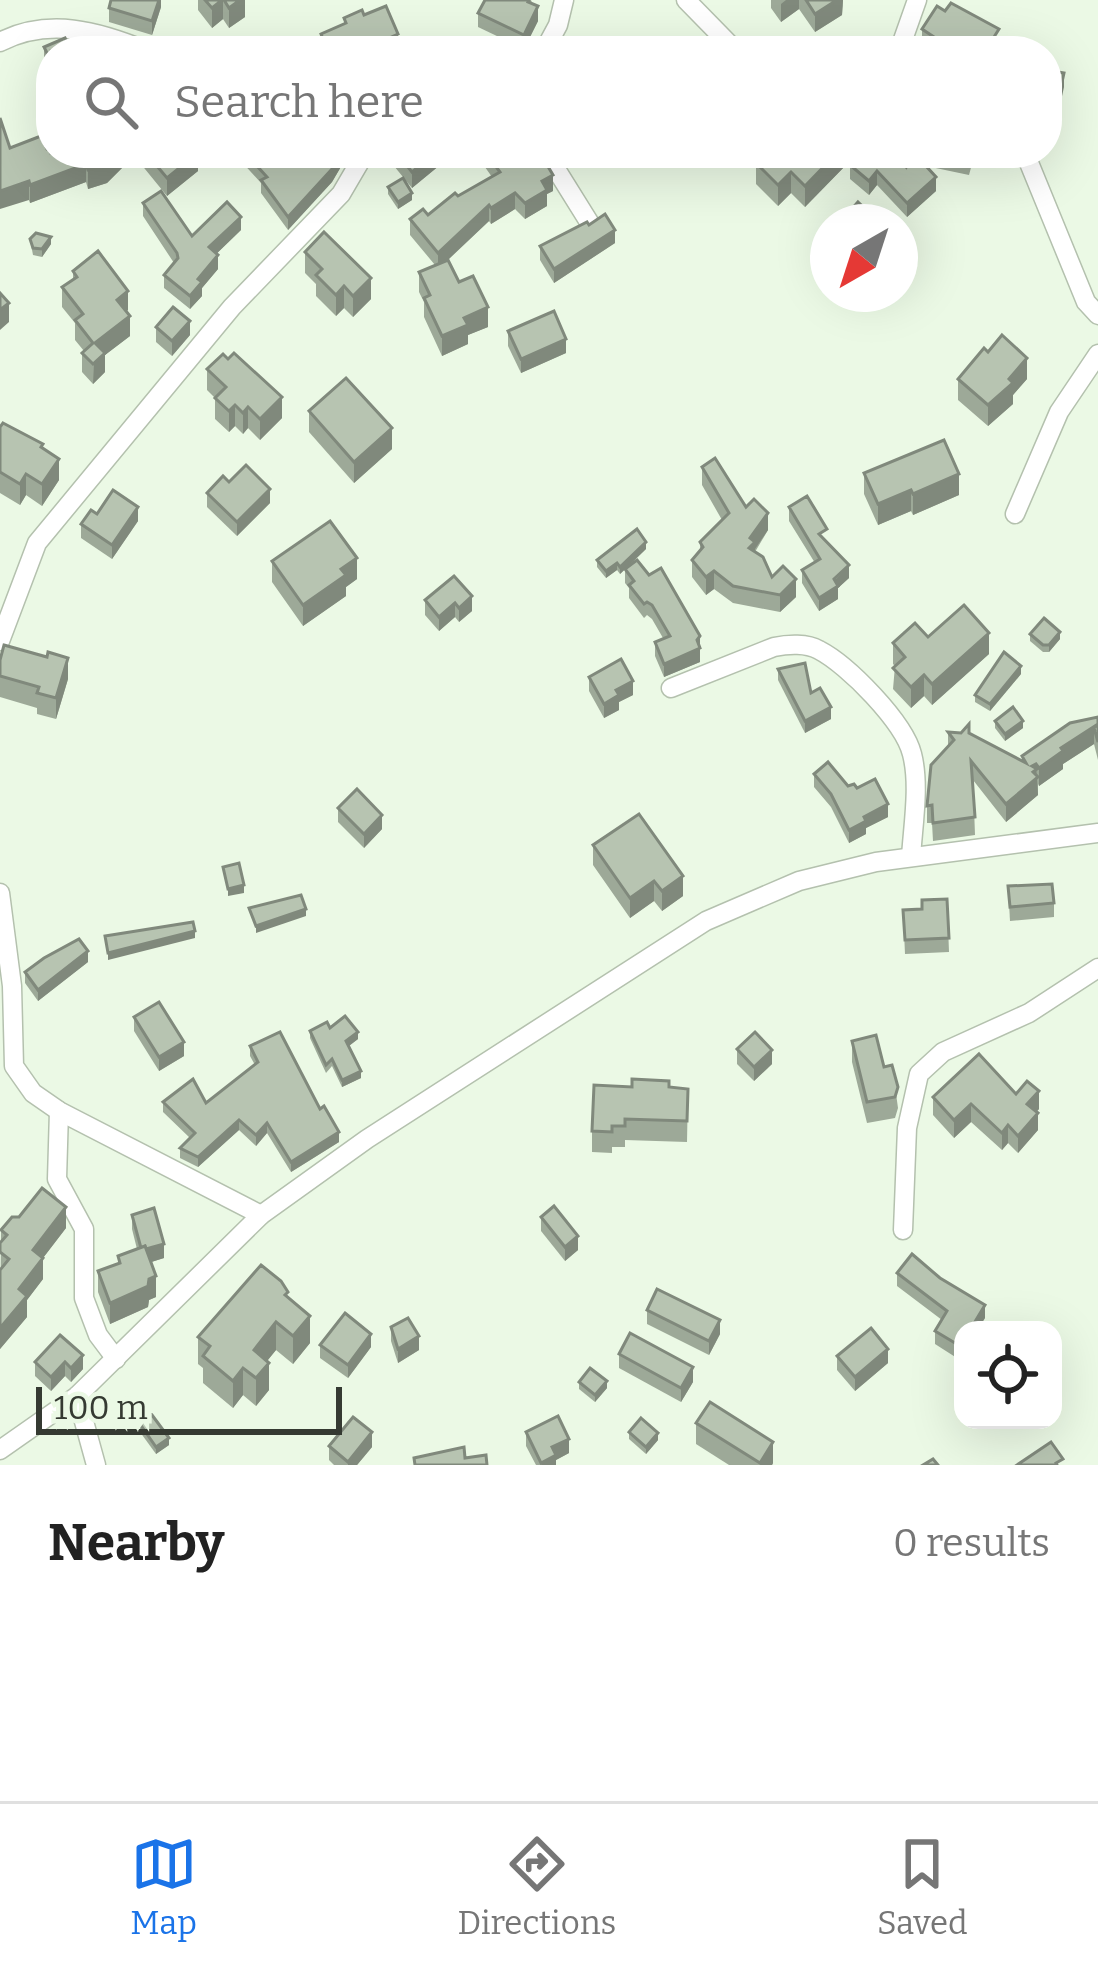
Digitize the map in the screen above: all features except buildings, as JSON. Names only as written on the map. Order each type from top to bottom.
[{"type":"street","points":[[552,36],[564,0]]},
{"type":"street","points":[[686,0],[721,36]]},
{"type":"street","points":[[904,36],[916,0]]},
{"type":"street","points":[[0,42],[49,26],[99,36]]},
{"type":"street","points":[[0,641],[37,543],[232,307],[341,194],[356,168]]},
{"type":"street","points":[[555,168],[589,222]]},
{"type":"street","points":[[1031,168],[1080,287],[1098,315]]},
{"type":"street","points":[[1015,514],[1050,430],[1098,354]]},
{"type":"street","points":[[671,688],[774,647],[818,648],[873,696],[912,753],[911,857]]},
{"type":"street","points":[[0,1450],[77,1396],[261,1215],[367,1139],[706,921],[799,881],[911,857],[1098,833]]},
{"type":"street","points":[[0,893],[12,986],[14,1066],[33,1093],[59,1111],[261,1215]]},
{"type":"street","points":[[903,1230],[907,1128],[919,1074],[943,1052],[1029,1013],[1098,968]]},
{"type":"street","points":[[59,1111],[57,1179],[84,1229],[85,1298],[98,1335],[116,1359]]},
{"type":"street","points":[[77,1396],[96,1465]]}]
